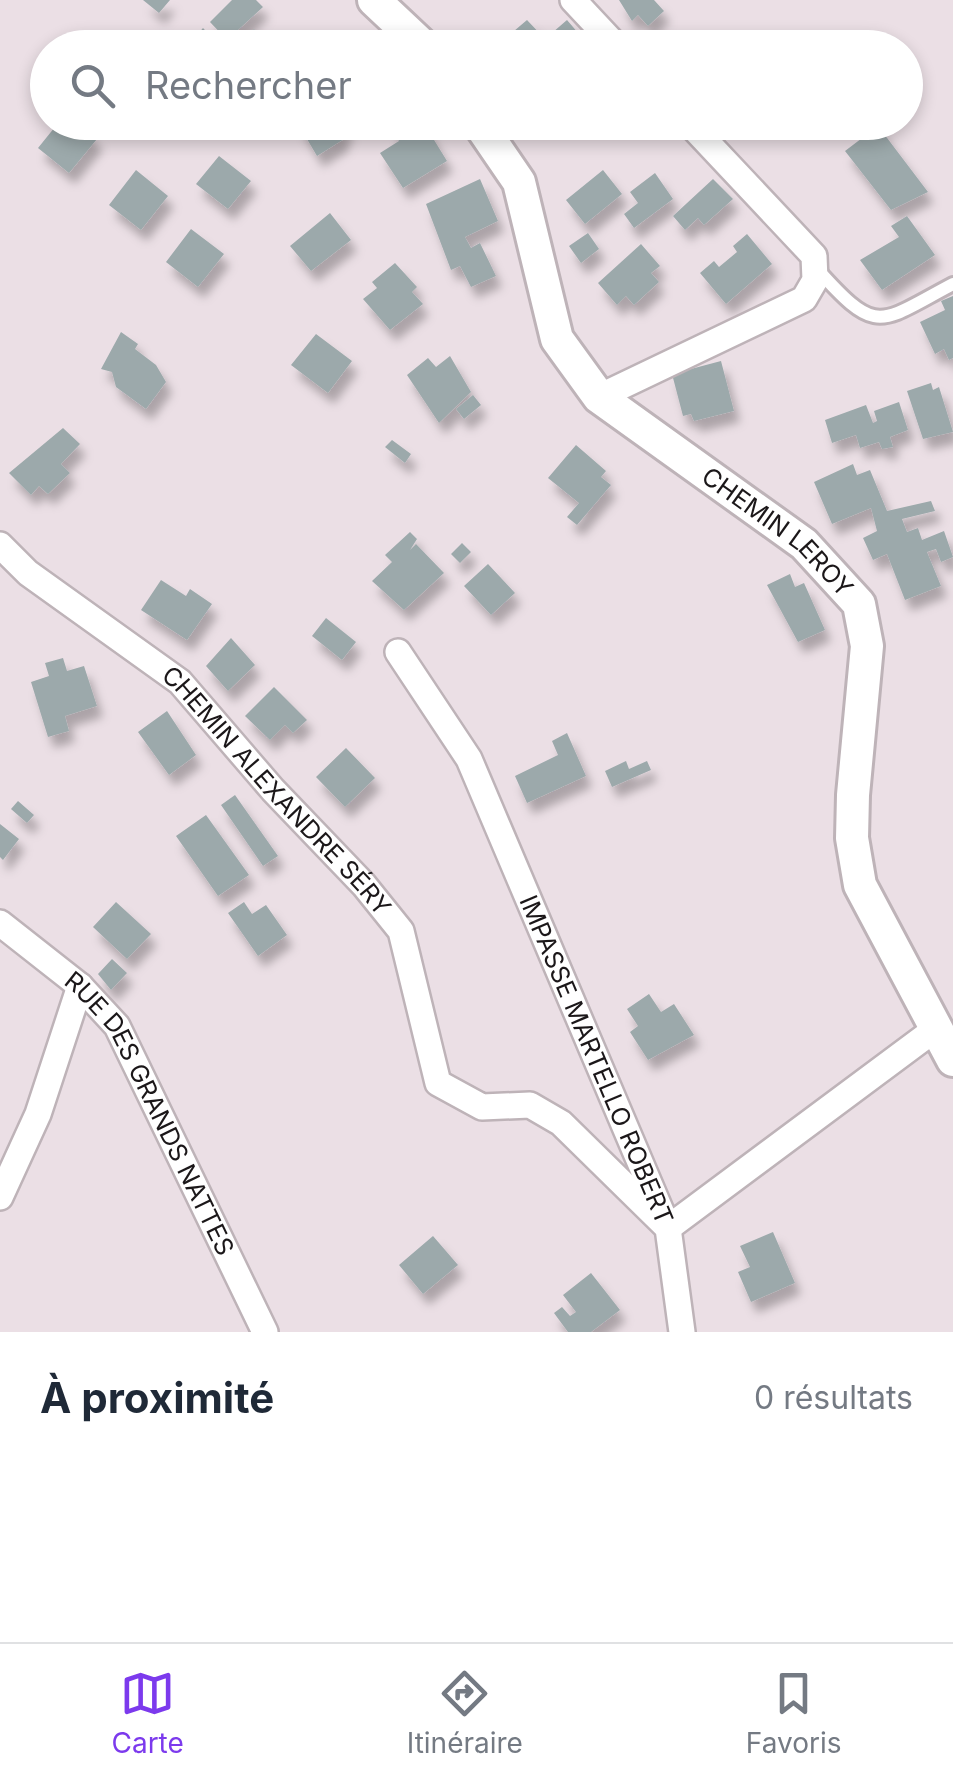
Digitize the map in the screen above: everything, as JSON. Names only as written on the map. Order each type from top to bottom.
[{"type":"street","points":[[374,0],[411,30]]},
{"type":"street","points":[[573,0],[601,30]]},
{"type":"street","name":"CHEMIN LEROY","points":[[490,140],[519,182],[556,340],[599,397],[804,544],[836,573],[859,604],[868,646],[853,795],[860,885],[953,1060]]},
{"type":"street","points":[[599,397],[804,299],[815,280],[814,256],[705,140]]},
{"type":"street","name":"CHEMIN ALEXANDRE SÉRY","points":[[0,545],[28,573],[180,682],[272,790],[364,885],[402,931],[438,1083],[482,1107],[530,1105],[561,1123],[668,1228]]},
{"type":"street","name":"IMPASSE MARTELLO ROBERT","points":[[398,652],[469,759],[668,1228],[934,1030]]},
{"type":"street","name":"RUE DES GRANDS NATTES","points":[[0,923],[80,986],[116,1026],[265,1332]]},
{"type":"street","points":[[0,1198],[38,1114],[80,986]]},
{"type":"street","points":[[668,1228],[682,1332]]},
{"type":"lane","points":[[816,268],[853,308],[876,319],[889,318],[953,284]]},
{"type":"building","points":[[143,0],[170,0],[159,13]]},
{"type":"building","points":[[232,0],[256,0],[263,7],[238,30],[218,30],[210,22]]},
{"type":"building","points":[[619,0],[654,0],[664,11],[648,26],[638,15],[632,21]]},
{"type":"building","points":[[527,20],[536,30],[515,30]]},
{"type":"building","points":[[567,20],[576,30],[555,30]]},
{"type":"building","points":[[44,140],[96,140],[69,173],[38,148]]},
{"type":"building","points":[[308,140],[342,140],[317,156]]},
{"type":"building","points":[[434,140],[447,161],[403,188],[380,153],[399,141]]},
{"type":"building","points":[[860,140],[889,140],[928,192],[891,210],[845,151]]},
{"type":"building","points":[[219,156],[251,181],[228,209],[196,184]]},
{"type":"building","points":[[136,170],[168,196],[141,230],[109,205]]},
{"type":"building","points":[[603,170],[622,194],[585,224],[566,200]]},
{"type":"building","points":[[655,173],[673,199],[634,228],[624,214],[638,203],[630,192]]},
{"type":"building","points":[[480,179],[498,221],[465,237],[471,248],[480,243],[496,276],[471,287],[460,266],[451,270],[426,204]]},
{"type":"building","points":[[713,179],[733,199],[704,225],[698,218],[685,230],[673,216]]},
{"type":"building","points":[[330,213],[351,240],[311,271],[290,246]]},
{"type":"building","points":[[907,216],[935,255],[882,290],[860,260],[899,237],[891,226]]},
{"type":"building","points":[[191,229],[224,254],[198,287],[166,262]]},
{"type":"building","points":[[588,233],[599,249],[581,263],[569,246]]},
{"type":"building","points":[[747,234],[772,264],[726,304],[700,273],[714,261],[719,267],[737,252],[733,246]]},
{"type":"building","points":[[641,244],[660,266],[651,273],[659,282],[634,305],[626,296],[617,305],[598,283]]},
{"type":"building","points":[[395,263],[417,287],[412,292],[423,304],[390,330],[363,299],[377,288],[372,282]]},
{"type":"building","points":[[953,296],[953,358],[949,360],[944,349],[935,354],[920,322],[945,310],[941,301]]},
{"type":"building","points":[[121,332],[138,344],[135,349],[156,365],[166,382],[146,409],[116,387],[112,372],[101,369]]},
{"type":"building","points":[[316,334],[352,361],[328,393],[291,365]]},
{"type":"building","points":[[450,356],[471,392],[439,423],[407,375],[428,358],[436,367]]},
{"type":"building","points":[[721,361],[734,411],[694,421],[691,414],[683,416],[672,374]]},
{"type":"building","points":[[931,383],[933,390],[939,387],[953,432],[923,439],[907,391]]},
{"type":"building","points":[[473,395],[481,405],[464,419],[456,409]]},
{"type":"building","points":[[899,402],[908,430],[890,437],[893,447],[882,449],[879,442],[860,448],[856,435],[832,443],[825,420],[866,405],[873,423],[877,421],[874,411]]},
{"type":"building","points":[[63,428],[80,444],[61,464],[70,473],[48,494],[39,486],[31,495],[9,473]]},
{"type":"building","points":[[392,440],[411,454],[405,463],[385,447]]},
{"type":"building","points":[[576,445],[606,471],[601,477],[611,485],[577,525],[567,517],[579,503],[548,478]]},
{"type":"building","points":[[853,464],[857,475],[870,470],[887,511],[931,501],[935,511],[902,519],[907,532],[918,528],[922,540],[944,531],[953,557],[941,562],[936,549],[927,552],[941,586],[905,600],[887,554],[873,560],[863,538],[877,531],[871,508],[832,524],[814,482]]},
{"type":"building","points":[[410,532],[417,539],[410,550],[416,544],[444,573],[404,610],[372,581],[392,562],[385,555]]},
{"type":"building","points":[[462,543],[471,552],[460,563],[451,554]]},
{"type":"building","points":[[488,564],[515,593],[491,615],[464,586]]},
{"type":"building","points":[[790,574],[795,587],[804,583],[825,630],[798,642],[767,585]]},
{"type":"building","points":[[161,580],[186,596],[190,589],[212,604],[187,640],[141,610]]},
{"type":"building","points":[[326,618],[356,642],[342,660],[312,636]]},
{"type":"building","points":[[231,638],[255,665],[228,691],[206,666]]},
{"type":"building","points":[[63,658],[67,671],[84,666],[97,706],[65,716],[69,731],[48,737],[31,682],[49,676],[45,663]]},
{"type":"building","points":[[274,687],[307,720],[293,733],[285,725],[270,740],[245,716]]},
{"type":"building","points":[[167,711],[196,755],[169,775],[138,732]]},
{"type":"building","points":[[567,733],[586,776],[527,803],[515,776],[558,755],[552,741]]},
{"type":"building","points":[[346,748],[375,778],[345,807],[316,777]]},
{"type":"building","points":[[626,761],[629,769],[647,761],[651,770],[612,787],[605,771]]},
{"type":"building","points":[[235,795],[278,856],[263,866],[221,805]]},
{"type":"building","points":[[18,801],[34,815],[27,823],[11,809]]},
{"type":"building","points":[[206,815],[249,875],[218,896],[176,836]]},
{"type":"building","points":[[0,824],[19,839],[3,860],[0,857]]},
{"type":"building","points":[[116,902],[151,934],[127,959],[93,927]]},
{"type":"building","points":[[244,902],[252,914],[266,905],[287,935],[258,956],[228,913]]},
{"type":"building","points":[[112,959],[127,973],[111,990],[98,974]]},
{"type":"building","points":[[649,994],[661,1012],[674,1004],[694,1035],[648,1060],[630,1032],[638,1026],[627,1009]]},
{"type":"building","points":[[773,1232],[795,1283],[751,1302],[738,1272],[750,1267],[740,1246]]},
{"type":"building","points":[[433,1236],[458,1265],[423,1294],[399,1265]]},
{"type":"building","points":[[591,1273],[620,1310],[591,1332],[568,1332],[554,1313],[562,1307],[570,1316],[576,1312],[563,1295]]}]
